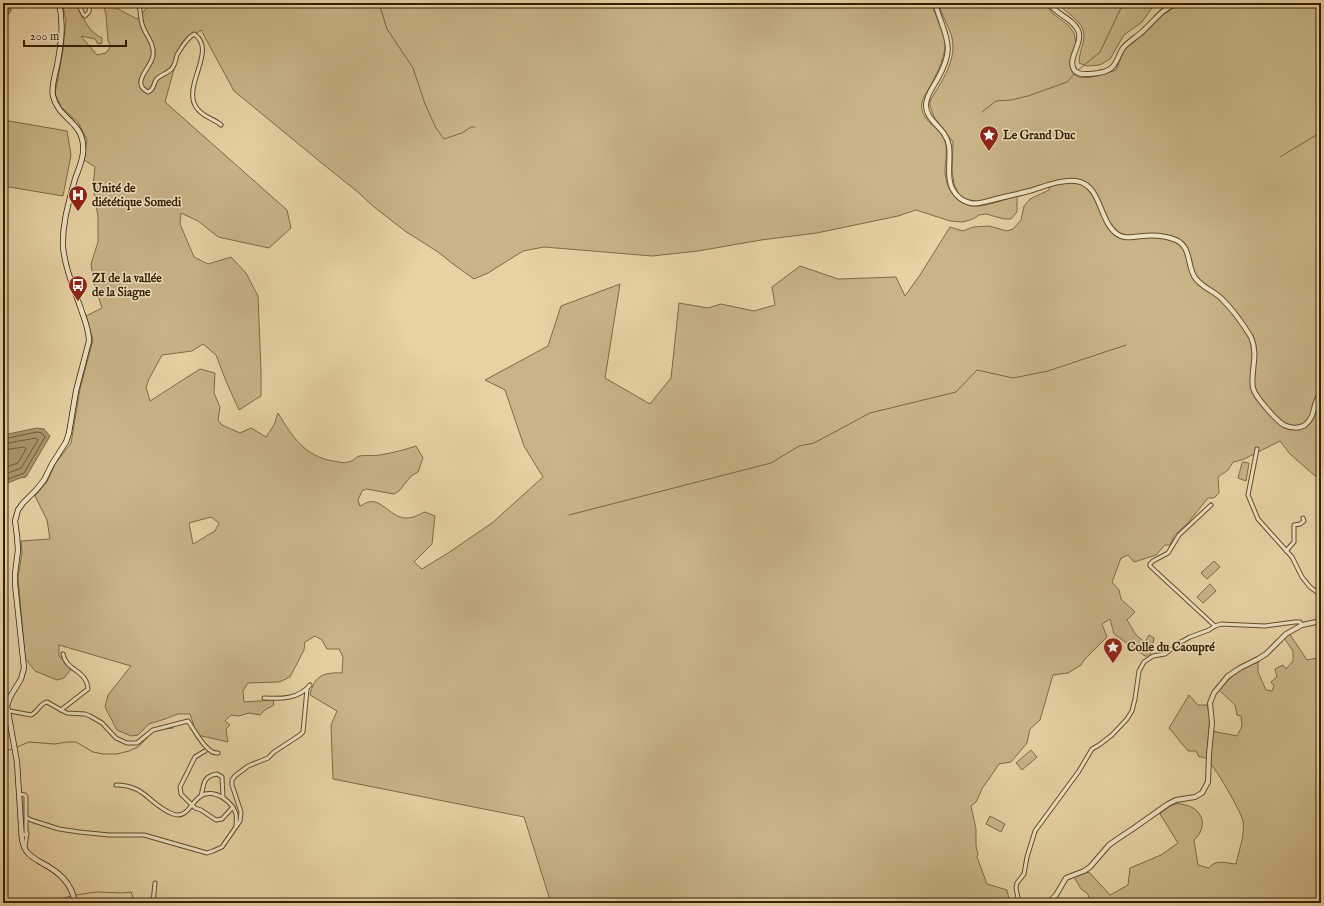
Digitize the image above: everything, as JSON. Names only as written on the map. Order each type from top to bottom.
[{"type":"main road","points":[[60,3],[62,12],[62,27],[53,94],[59,108],[80,132],[83,144],[81,162],[67,208],[64,224],[64,256],[86,322],[89,341],[76,391],[69,433],[66,442],[44,480],[18,510],[15,521],[18,550],[15,584],[24,668],[22,679],[8,701],[5,710],[17,762],[21,834],[24,848],[32,857],[57,872],[66,881],[74,896],[75,903]]},
{"type":"street","points":[[78,3],[85,16],[89,12],[90,3]]},
{"type":"street","points":[[138,3],[142,25],[153,48],[151,62],[142,75],[140,81],[142,87],[148,92],[152,90],[156,80],[170,71],[174,66],[183,45],[194,34],[200,37],[203,53],[193,91],[193,100],[196,107],[202,113],[222,125]]},
{"type":"street","points":[[935,3],[947,37],[948,53],[944,68],[926,101],[926,109],[930,117],[947,137],[950,148],[950,180],[952,189],[956,195],[965,201],[978,203],[1059,183],[1077,181],[1086,185],[1096,197],[1110,227],[1115,233],[1127,238],[1161,236],[1175,239],[1185,247],[1194,277],[1198,282],[1222,299],[1252,337],[1255,353],[1254,388],[1256,395],[1281,423],[1292,427],[1303,426],[1311,419],[1316,398],[1321,394]]},
{"type":"street","points":[[1049,3],[1056,12],[1073,24],[1077,29],[1080,40],[1073,60],[1073,65],[1076,72],[1086,75],[1110,69],[1128,42],[1144,30],[1164,9],[1176,3]]},
{"type":"street","points":[[1257,449],[1248,495],[1258,519],[1292,557],[1302,577],[1321,595]]},
{"type":"street","points":[[1211,505],[1179,535],[1168,553],[1153,561],[1150,566],[1215,626]]},
{"type":"street","points":[[1286,551],[1294,542],[1294,525],[1300,524],[1304,521],[1303,518]]},
{"type":"street","points":[[1048,903],[1056,895],[1066,878],[1090,867],[1106,848],[1116,840],[1168,804],[1176,800],[1195,797],[1205,790],[1208,782],[1212,723],[1210,703],[1214,693],[1233,672],[1258,660],[1286,634],[1302,625],[1321,621]]},
{"type":"street","points":[[1020,903],[1016,888],[1017,883],[1024,874],[1028,853],[1035,831],[1079,771],[1092,749],[1112,734],[1127,719],[1132,711],[1135,699],[1139,671],[1141,666],[1148,659],[1165,654],[1179,643],[1190,637],[1224,623],[1254,626],[1300,622],[1302,625]]},
{"type":"street","points":[[61,710],[88,689],[88,684],[85,678],[68,663],[63,654]]},
{"type":"street","points":[[264,698],[276,699],[294,697],[307,689],[310,685]]},
{"type":"street","points":[[27,818],[59,829],[79,832],[109,835],[144,835],[207,853],[222,847],[240,821],[242,812],[232,780],[248,766],[268,758],[274,752],[300,735],[302,732],[307,689]]},
{"type":"street","points":[[5,710],[30,715],[33,714],[43,703],[47,702],[67,713],[85,714],[90,716],[102,723],[116,738],[127,743],[137,743],[150,732],[158,728],[172,726],[188,721],[210,752],[214,754],[218,753]]},
{"type":"street","points":[[206,751],[195,757],[180,786],[181,794],[193,805],[216,820],[222,819],[232,807]]},
{"type":"street","points":[[201,796],[204,781],[211,775],[217,774],[222,777],[224,797],[236,814],[236,826]]},
{"type":"street","points":[[116,785],[125,785],[140,790],[163,808],[173,814],[180,815],[186,812],[201,796],[205,794],[214,794],[224,797]]},
{"type":"street","points":[[19,794],[25,795],[26,797],[26,833],[25,835],[21,834]]},
{"type":"street","points":[[24,848],[27,827],[31,820]]},
{"type":"street","points":[[153,903],[155,883]]},
{"type":"shaded area","points":[[62,3],[76,3],[89,28],[102,38],[102,43],[98,44],[95,39],[81,36],[97,55],[106,53],[111,46],[108,41],[106,15],[103,3],[107,3],[137,19],[151,3],[931,3],[945,38],[945,44],[941,64],[923,99],[922,109],[924,115],[945,141],[945,171],[948,185],[954,196],[959,201],[972,206],[988,204],[1017,196],[1017,212],[1011,219],[1004,219],[986,214],[979,215],[973,219],[963,222],[950,221],[916,210],[898,216],[817,233],[761,240],[698,251],[652,256],[544,247],[523,251],[488,273],[474,279],[438,252],[405,231],[374,207],[359,193],[234,91],[201,30],[181,44],[165,102],[287,210],[291,228],[269,248],[218,237],[198,221],[181,213],[180,224],[194,257],[208,264],[231,257],[246,273],[258,296],[261,396],[239,410],[216,355],[203,344],[192,351],[162,355],[146,387],[150,401],[200,369],[215,373],[214,393],[220,407],[218,420],[222,425],[240,433],[251,428],[266,437],[274,425],[278,413],[288,430],[300,444],[314,455],[333,461],[347,462],[352,461],[359,456],[380,455],[416,446],[423,458],[418,472],[411,476],[399,491],[394,494],[366,489],[362,491],[358,500],[360,506],[367,502],[378,503],[396,515],[402,517],[412,517],[425,512],[435,516],[432,544],[414,562],[422,569],[492,523],[543,477],[524,446],[505,390],[485,380],[548,346],[561,306],[620,284],[605,378],[650,404],[671,378],[679,303],[708,308],[721,304],[754,311],[775,305],[772,287],[800,266],[838,279],[896,277],[905,296],[950,227],[963,231],[973,227],[989,226],[1007,231],[1013,229],[1021,220],[1024,206],[1030,199],[1049,190],[1050,183],[981,202],[964,199],[959,195],[954,184],[952,171],[953,142],[934,117],[930,106],[930,101],[947,71],[953,47],[952,38],[941,12],[939,3],[1045,3],[1052,13],[1068,25],[1074,33],[1076,43],[1070,67],[1075,75],[1084,78],[1116,70],[1125,48],[1143,35],[1161,16],[1181,3],[1321,3],[1321,481],[1290,454],[1280,441],[1242,460],[1233,462],[1228,470],[1218,477],[1219,493],[1214,498],[1208,498],[1187,524],[1174,536],[1170,545],[1165,545],[1156,555],[1134,562],[1128,555],[1121,558],[1112,582],[1119,590],[1121,599],[1135,612],[1127,620],[1136,635],[1145,642],[1149,635],[1154,638],[1150,656],[1145,656],[1114,634],[1110,619],[1102,624],[1107,637],[1081,665],[1068,673],[1053,675],[1040,720],[1030,729],[1027,743],[1011,762],[999,764],[983,787],[976,802],[971,806],[976,829],[977,857],[987,884],[1007,890],[1010,903],[546,903],[550,900],[524,817],[333,779],[331,725],[337,711],[310,695],[314,683],[320,676],[330,673],[342,673],[343,657],[339,649],[327,649],[322,640],[315,636],[305,642],[304,650],[290,677],[279,682],[248,683],[243,691],[244,702],[273,700],[274,705],[260,715],[249,713],[239,716],[231,715],[225,721],[230,725],[226,729],[228,742],[197,735],[190,714],[178,714],[149,724],[138,735],[131,736],[117,730],[105,707],[108,695],[131,666],[59,645],[59,656],[72,668],[64,678],[57,680],[35,671],[25,658],[18,578],[22,552],[21,541],[50,539],[47,520],[35,496],[47,482],[55,464],[71,443],[80,389],[93,340],[86,316],[102,308],[94,283],[91,264],[98,242],[98,216],[93,186],[95,167],[84,160],[87,140],[78,122],[61,107],[55,94],[63,50],[66,20]],"holes":[[[211,517],[219,523],[215,531],[193,544],[189,523]]]},
{"type":"shaded area","points":[[1058,3],[1160,3],[1154,5],[1142,22],[1124,35],[1110,59],[1100,65],[1087,66],[1079,63],[1084,38],[1081,27],[1078,22]]},
{"type":"shaded area","points":[[3,120],[67,131],[71,155],[63,196],[3,186]]},
{"type":"shaded area","points":[[1243,462],[1249,463],[1246,481],[1238,478]]},
{"type":"shaded area","points":[[1214,561],[1220,567],[1207,579],[1201,573]]},
{"type":"shaded area","points":[[1210,584],[1216,591],[1203,603],[1197,597]]},
{"type":"shaded area","points":[[1289,633],[1307,660],[1317,658],[1321,654],[1321,903],[1090,903],[1088,894],[1081,889],[1074,877],[1089,872],[1110,895],[1128,885],[1130,868],[1161,855],[1178,843],[1160,814],[1177,804],[1191,807],[1196,810],[1202,820],[1201,830],[1194,840],[1198,865],[1209,868],[1214,863],[1225,862],[1236,864],[1242,837],[1243,821],[1241,816],[1220,777],[1209,761],[1203,757],[1199,757],[1196,751],[1188,751],[1169,728],[1189,695],[1198,705],[1207,705],[1210,715],[1209,729],[1237,736],[1242,726],[1241,716],[1237,715],[1235,705],[1219,690],[1236,673],[1247,666],[1258,662],[1258,672],[1266,690],[1272,691],[1274,686],[1271,682],[1277,677],[1275,669],[1283,665],[1286,669],[1293,661],[1293,651],[1284,638]]},
{"type":"shaded area","points":[[1031,750],[1037,757],[1022,770],[1016,763]]},
{"type":"shaded area","points":[[990,816],[1005,824],[1001,832],[986,824]]},
{"type":"water","points":[[4,3],[13,3],[11,11],[3,21],[3,5]]},
{"type":"water","points":[[37,428],[44,429],[50,436],[26,477],[3,485],[3,435]]},
{"type":"waterway","points":[[379,3],[387,29],[413,68],[425,104],[436,128],[444,139],[462,133],[471,127],[475,127]]},
{"type":"waterway","points":[[486,3],[492,7],[505,6],[512,3]]},
{"type":"waterway","points":[[1077,71],[1100,52],[1121,8],[1130,5],[1130,3]]},
{"type":"waterway","points":[[982,112],[996,101],[1011,100],[1028,96],[1067,82],[1075,73]]},
{"type":"waterway","points":[[1280,157],[1321,132]]},
{"type":"waterway","points":[[569,515],[771,463],[799,446],[814,443],[870,413],[956,392],[977,370],[1013,378],[1048,371],[1126,345]]},
{"type":"waterway","points":[[164,729],[173,728]]},
{"type":"waterway","points":[[17,747],[29,742],[55,744],[76,742],[93,752],[117,754],[138,747],[154,731],[157,730]]},
{"type":"waterway","points":[[3,752],[12,749]]},
{"type":"waterway","points":[[76,895],[96,892],[131,892],[135,903]]},
{"type":"waterway","points":[[3,899],[49,902],[71,896]]},
{"type":"place","name":"Le Grand Duc","points":[[989,152]]},
{"type":"place","name":"Unité de diététique Somedi","points":[[78,212]]},
{"type":"place","name":"ZI de la vallée de la Siagne","points":[[78,302]]},
{"type":"place","name":"Colle du Caoupré","points":[[1113,664]]}]
